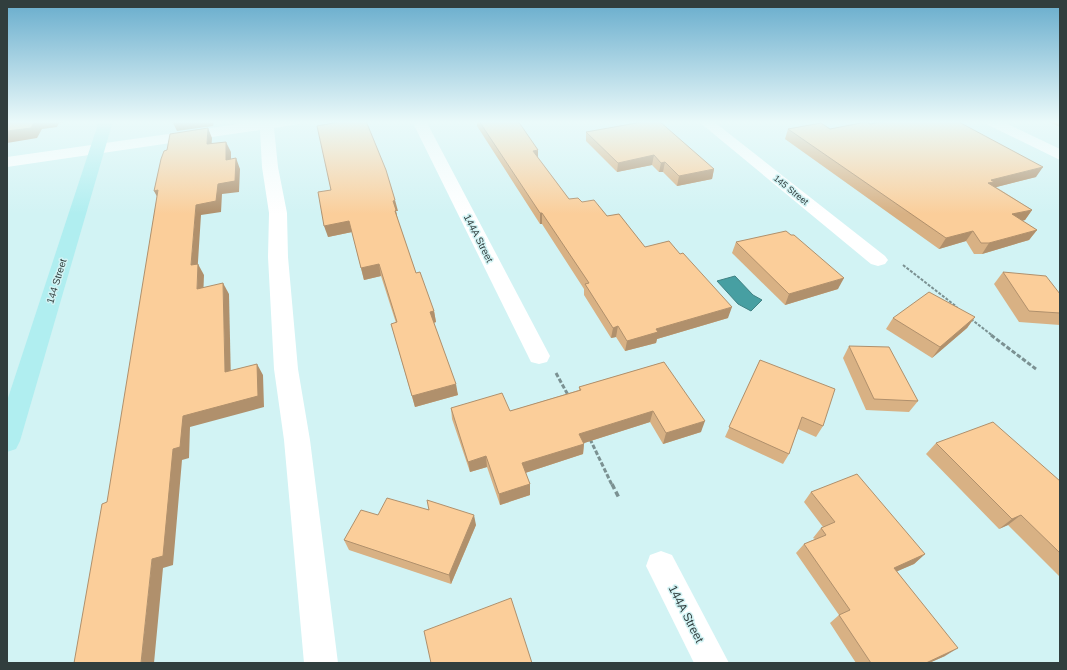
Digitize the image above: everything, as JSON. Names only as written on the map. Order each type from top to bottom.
[{"type":"main road","name":"144 Street","points":[[7,441],[95,152]]},
{"type":"street","points":[[7,162],[79,152]]},
{"type":"street","points":[[269,152],[278,213],[278,257],[286,369],[298,448],[321,663]]},
{"type":"street","name":"144A Street","points":[[435,152],[539,356]]},
{"type":"street","name":"145 Street","points":[[744,152],[878,260]]},
{"type":"street","name":"144A Street","points":[[661,566],[712,663]]},
{"type":"path","points":[[878,260],[905,265],[960,310]]},
{"type":"path","points":[[966,314],[1036,369]]},
{"type":"path","points":[[555,371],[568,396]]},
{"type":"path","points":[[589,437],[619,498]]},
{"type":"water","points":[[735,276],[753,295],[762,300],[751,311],[738,304],[717,281]]},
{"type":"building","points":[[164,152],[226,152],[226,160],[236,158],[235,181],[218,184],[216,201],[196,205],[191,265],[198,264],[197,289],[223,283],[225,372],[257,364],[258,396],[183,416],[180,447],[173,449],[163,556],[152,559],[141,663],[74,663],[102,504],[107,502],[158,190],[154,191]]},
{"type":"building","points":[[323,152],[379,152],[395,200],[393,201],[395,211],[416,273],[420,272],[434,311],[430,312],[456,384],[412,396],[391,324],[397,322],[379,264],[361,268],[349,221],[324,226],[318,192],[331,190]]},
{"type":"building","points":[[500,152],[534,152],[569,199],[578,198],[582,202],[594,200],[607,216],[619,214],[645,247],[669,241],[680,254],[683,253],[732,307],[656,329],[658,332],[627,341],[618,326],[613,328],[585,284],[589,283],[542,213],[540,213]]},
{"type":"building","points":[[607,152],[695,152],[714,169],[679,176],[665,162],[661,163],[654,155],[618,163]]},
{"type":"building","points":[[822,152],[1015,152],[1043,167],[991,180],[994,182],[988,183],[1032,210],[1012,214],[1037,230],[989,243],[981,243],[973,231],[946,238]]},
{"type":"building","points":[[786,231],[791,235],[794,235],[844,278],[789,294],[736,242]]},
{"type":"building","points":[[1003,272],[1046,276],[1060,294],[1060,313],[1029,311]]},
{"type":"building","points":[[929,292],[975,317],[940,347],[893,318]]},
{"type":"building","points":[[849,346],[889,347],[918,401],[874,399]]},
{"type":"building","points":[[760,360],[835,389],[823,426],[802,417],[789,454],[729,427]]},
{"type":"building","points":[[664,362],[705,421],[666,433],[653,411],[579,434],[584,444],[522,463],[530,484],[499,494],[486,456],[468,462],[451,408],[502,393],[510,411],[581,390],[579,387]]},
{"type":"building","points":[[993,422],[1060,481],[1060,553],[1021,515],[1012,519],[936,443]]},
{"type":"building","points":[[857,474],[925,554],[894,568],[958,648],[926,663],[871,663],[839,615],[850,610],[804,544],[826,535],[821,528],[835,522],[811,492]]},
{"type":"building","points":[[387,498],[429,510],[427,500],[474,515],[449,575],[344,540],[361,510],[378,515]]},
{"type":"building","points":[[511,598],[532,663],[431,663],[424,631]]}]
